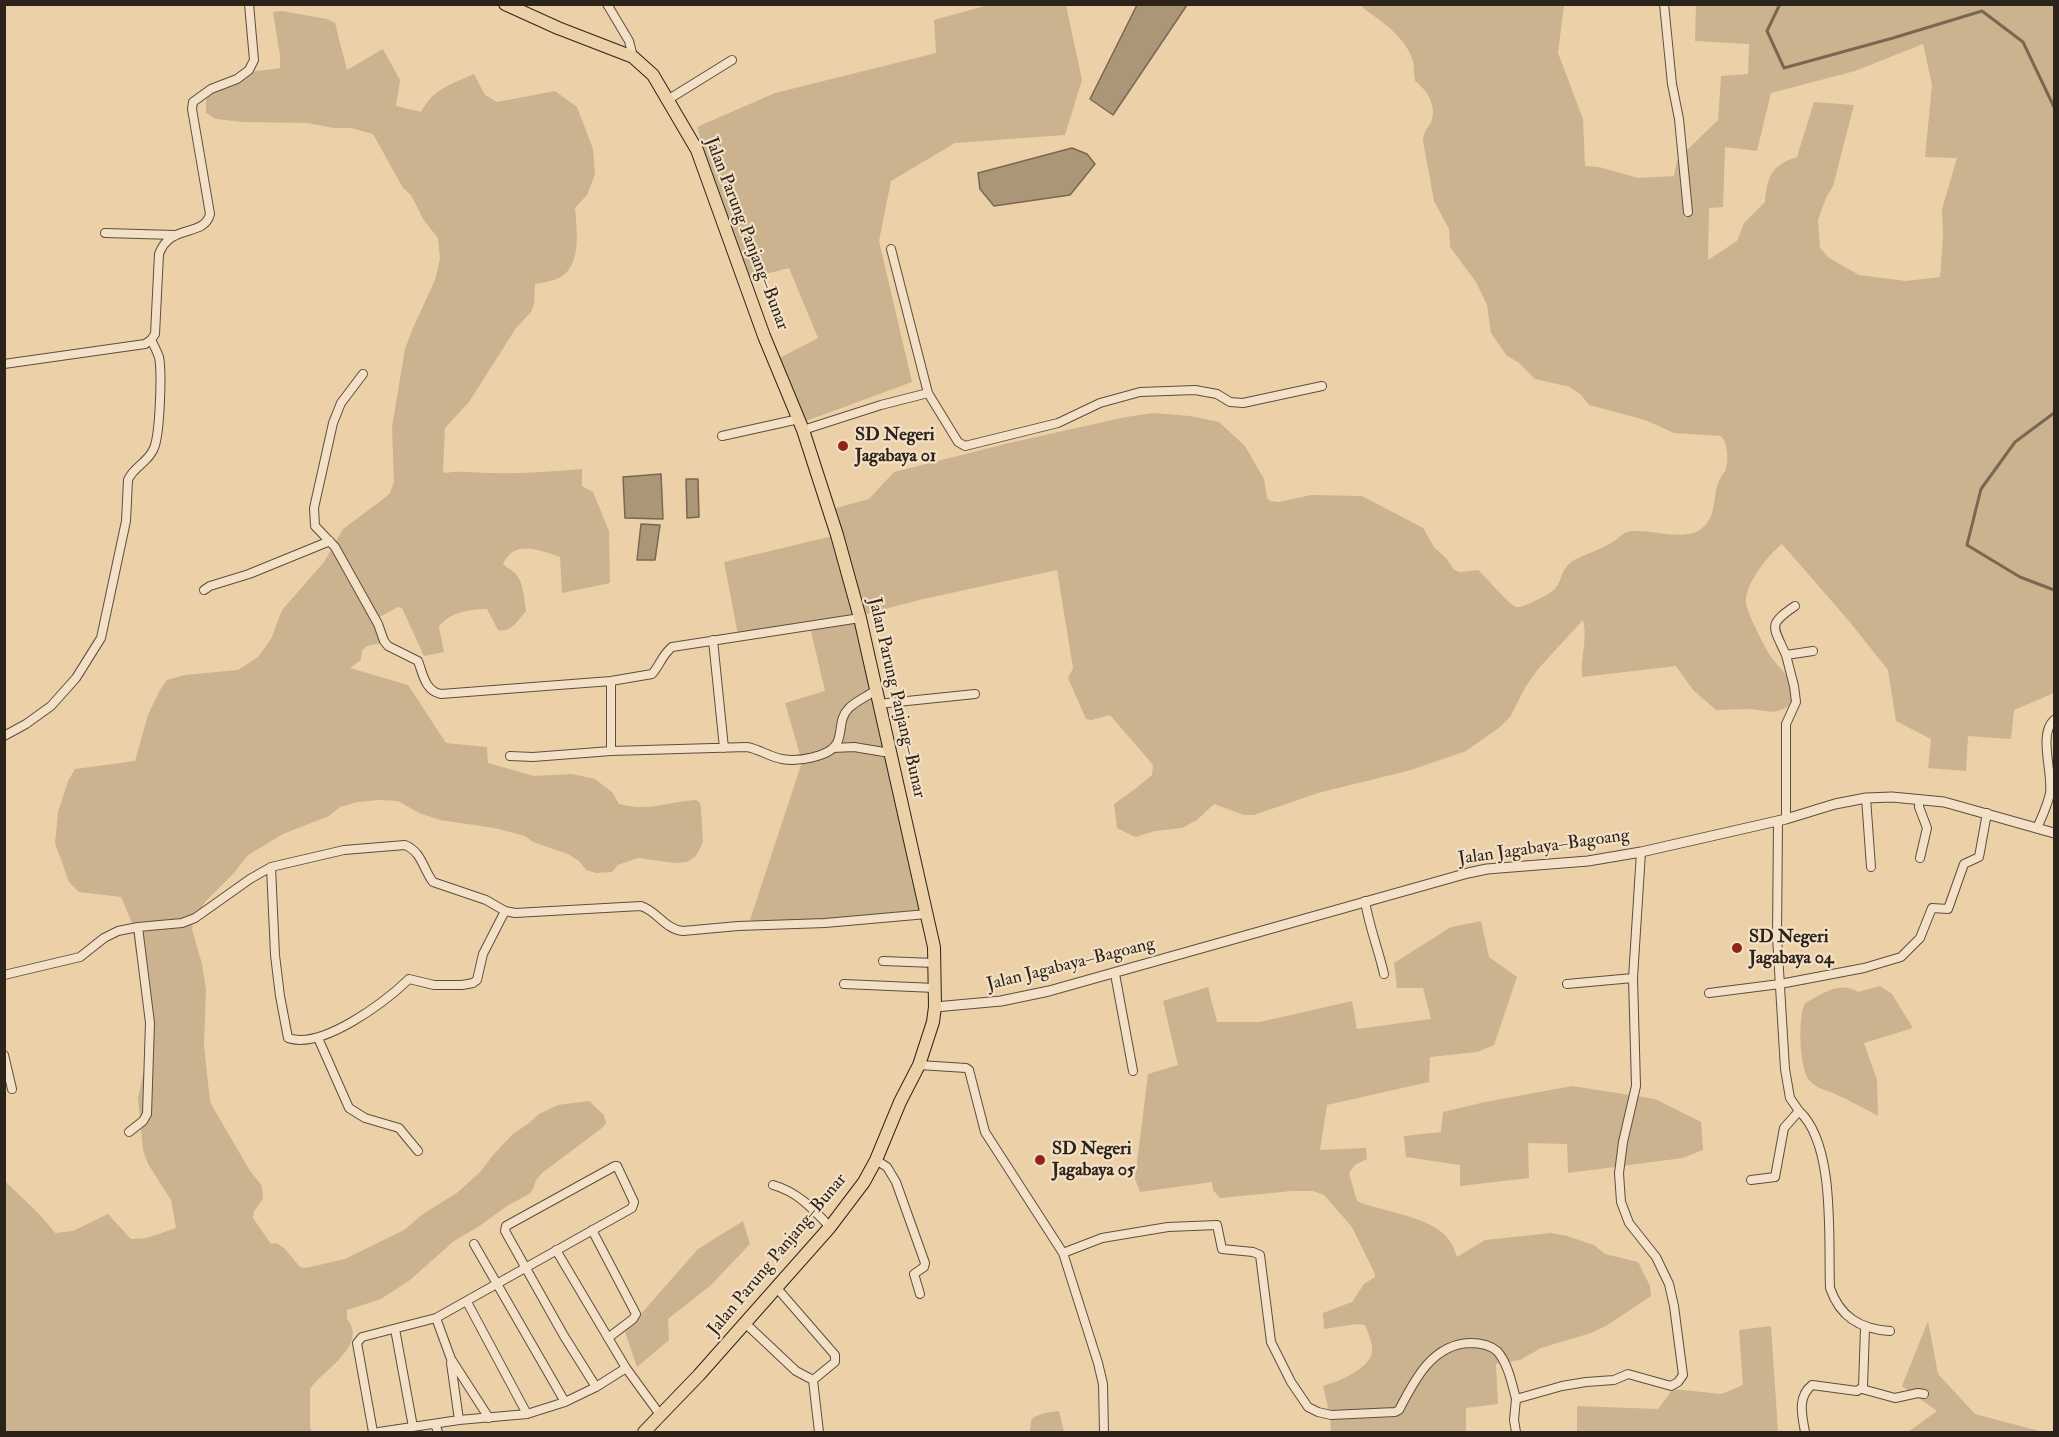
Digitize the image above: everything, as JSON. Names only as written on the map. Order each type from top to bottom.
[{"type":"main road","name":"Jalan Parung Panjang–Bunar","points":[[505,4],[558,28],[633,57],[653,75],[697,150],[764,336],[801,425],[837,535],[860,618],[934,947],[933,1022],[919,1065],[864,1182],[830,1227],[661,1416],[644,1432]]},
{"type":"street","points":[[4,364],[144,344],[151,340],[155,334],[159,254],[165,241],[174,235],[204,226],[209,221],[210,214],[192,109],[193,102],[202,94],[237,79],[249,70],[254,60],[249,4]]},
{"type":"street","points":[[608,4],[629,41],[633,57]]},
{"type":"street","points":[[1664,4],[1672,84],[1680,119],[1688,212]]},
{"type":"street","points":[[669,99],[732,60]]},
{"type":"street","points":[[105,233],[174,235]]},
{"type":"street","points":[[891,249],[928,393],[958,442],[964,446],[1058,423],[1101,403],[1140,392],[1168,389],[1195,390],[1216,394],[1230,402],[1243,403],[1323,386]]},
{"type":"street","points":[[4,736],[51,706],[76,678],[101,638],[126,521],[128,480],[130,474],[149,457],[156,439],[160,373],[159,357],[151,340]]},
{"type":"street","points":[[363,374],[341,403],[333,423],[322,464],[314,518],[315,526],[335,547],[378,624],[384,641],[388,646],[418,661],[429,689],[433,692],[441,694],[611,681],[652,674],[658,667],[663,654],[672,647],[860,618]]},
{"type":"street","points":[[722,436],[801,425],[928,393]]},
{"type":"street","points":[[204,590],[210,585],[249,574],[330,541]]},
{"type":"street","points":[[1795,606],[1776,619],[1774,626],[1786,656],[1796,702],[1786,724],[1777,937],[1785,1069],[1790,1098],[1805,1116],[1816,1136],[1826,1168],[1830,1288],[1833,1299],[1846,1317],[1865,1328],[1890,1331]]},
{"type":"street","points":[[713,640],[724,748]]},
{"type":"street","points":[[1786,656],[1813,651]]},
{"type":"street","points":[[611,681],[611,751]]},
{"type":"street","points":[[833,748],[838,741],[840,723],[849,709],[876,690]]},
{"type":"street","points":[[878,704],[975,694]]},
{"type":"street","points":[[2037,828],[2050,795],[2048,730],[2055,720]]},
{"type":"street","points":[[510,756],[533,757],[611,751],[747,747],[786,760],[816,757],[833,748],[854,747],[890,753]]},
{"type":"street","points":[[1866,798],[1871,867]]},
{"type":"street","name":"Jalan Jagabaya–Bagoang","points":[[935,1007],[1000,1001],[1115,974],[1365,901],[1487,869],[1588,861],[1641,852],[1866,798],[1944,802],[2055,833]]},
{"type":"street","points":[[1919,799],[1919,807],[1927,828],[1920,858]]},
{"type":"street","points":[[1709,993],[1780,984],[1864,968],[1901,957],[1920,939],[1932,908],[1948,909],[1964,864],[1979,857],[1987,813]]},
{"type":"street","points":[[4,975],[80,957],[104,938],[118,931],[182,923],[195,918],[271,867],[344,850],[405,845],[413,848],[418,854],[433,882],[486,900],[505,911],[641,906],[649,909],[674,931],[825,923],[927,914]]},
{"type":"street","points":[[1516,1399],[1562,1386],[1614,1380],[1628,1374],[1671,1386],[1683,1375],[1669,1284],[1656,1257],[1629,1223],[1621,1202],[1619,1173],[1623,1142],[1636,1086],[1633,978],[1641,852]]},
{"type":"street","points":[[271,867],[275,954],[280,996],[288,1038],[296,1041],[318,1038],[337,1030],[395,993],[409,979],[434,985],[473,983],[477,980],[483,954],[505,911]]},
{"type":"street","points":[[1365,901],[1384,974]]},
{"type":"street","points":[[129,1132],[147,1114],[150,1054],[148,999],[138,927]]},
{"type":"street","points":[[883,962],[935,963]]},
{"type":"street","points":[[1115,974],[1133,1071]]},
{"type":"street","points":[[1567,984],[1633,978]]},
{"type":"street","points":[[844,984],[935,988]]},
{"type":"street","points":[[318,1038],[349,1108],[365,1118],[399,1128],[418,1150]]},
{"type":"street","points":[[4,1055],[12,1089]]},
{"type":"street","points":[[919,1065],[969,1070],[985,1132],[1063,1253],[1103,1384],[1104,1432]]},
{"type":"street","points":[[1751,1180],[1775,1177],[1784,1128],[1799,1111]]},
{"type":"street","points":[[876,1160],[887,1167],[896,1182],[925,1263],[914,1274],[920,1293]]},
{"type":"street","points":[[373,1432],[357,1343],[362,1337],[436,1318],[466,1302],[524,1268],[592,1230],[634,1205],[617,1166],[613,1166],[506,1227],[506,1236],[524,1268],[596,1387]]},
{"type":"street","points":[[773,1185],[799,1197],[830,1227]]},
{"type":"street","points":[[1063,1253],[1102,1238],[1168,1227],[1217,1225],[1222,1249],[1253,1252],[1260,1256],[1271,1342],[1291,1382],[1308,1407],[1331,1415],[1395,1412],[1399,1410],[1417,1375],[1447,1348],[1460,1344],[1484,1344],[1496,1351],[1504,1362],[1516,1399],[1514,1420],[1516,1432]]},
{"type":"street","points":[[592,1230],[636,1314],[633,1319],[608,1338]]},
{"type":"street","points":[[474,1244],[565,1402]]},
{"type":"street","points":[[556,1250],[626,1368],[661,1416]]},
{"type":"street","points":[[776,1287],[835,1355],[836,1362],[813,1380]]},
{"type":"street","points":[[466,1302],[528,1414]]},
{"type":"street","points":[[436,1318],[451,1359],[459,1420]]},
{"type":"street","points":[[745,1323],[796,1371],[813,1380]]},
{"type":"street","points":[[1862,1389],[1865,1328]]},
{"type":"street","points":[[395,1329],[413,1427]]},
{"type":"street","points":[[451,1359],[489,1418]]},
{"type":"street","points":[[379,1432],[459,1420],[528,1414],[565,1402],[596,1387],[626,1368]]},
{"type":"street","points":[[813,1380],[819,1432]]},
{"type":"street","points":[[1805,1432],[1801,1407],[1806,1390],[1812,1385],[1857,1391],[1862,1389],[1895,1398],[1918,1393],[1924,1394]]},
{"type":"street","points":[[435,1424],[438,1432]]},
{"type":"shaded area","points":[[988,5],[1066,5],[1082,80],[1065,135],[955,143],[891,181],[879,241],[912,382],[798,424],[770,363],[818,338],[789,268],[742,280],[697,127],[775,93],[936,53],[934,20]]},
{"type":"shaded area","points":[[1137,5],[1187,5],[1113,115],[1090,99]]},
{"type":"shaded area","points":[[1362,5],[1564,5],[1558,53],[1583,119],[1585,166],[1599,167],[1638,178],[1674,176],[1677,160],[1718,120],[1721,76],[1748,74],[1749,44],[1695,41],[1696,5],[2054,5],[2054,693],[2014,710],[2011,739],[1968,736],[1966,771],[1928,768],[1931,739],[1896,721],[1888,670],[1782,544],[1758,570],[1749,587],[1746,602],[1752,621],[1765,646],[1792,687],[1795,701],[1784,709],[1774,712],[1749,709],[1716,710],[1693,690],[1676,666],[1582,677],[1585,634],[1583,620],[1539,668],[1526,686],[1510,717],[1466,751],[1411,770],[1318,793],[1254,815],[1244,815],[1214,804],[1197,820],[1182,828],[1155,831],[1135,837],[1117,828],[1114,804],[1152,775],[1153,765],[1110,715],[1091,720],[1086,719],[1068,678],[1073,668],[1057,570],[919,600],[859,616],[927,910],[768,925],[750,920],[802,762],[785,703],[825,691],[809,623],[738,635],[724,562],[841,534],[836,508],[869,499],[894,472],[1126,417],[1153,413],[1190,416],[1219,422],[1245,446],[1264,479],[1267,498],[1270,501],[1279,502],[1311,495],[1362,496],[1423,528],[1434,547],[1447,559],[1454,570],[1460,572],[1478,570],[1517,607],[1554,590],[1568,565],[1627,532],[1642,531],[1678,535],[1694,532],[1706,524],[1727,464],[1726,446],[1721,436],[1674,433],[1645,420],[1589,405],[1570,387],[1535,379],[1518,362],[1507,356],[1491,333],[1487,305],[1476,282],[1450,247],[1449,229],[1434,201],[1423,141],[1432,119],[1431,102],[1423,88],[1415,81],[1413,61],[1405,45],[1399,37]],"holes":[[[1923,44],[1932,85],[1925,157],[1957,158],[1942,209],[1940,277],[1906,281],[1859,275],[1829,258],[1820,248],[1818,220],[1833,186],[1854,105],[1814,102],[1797,157],[1782,164],[1772,173],[1767,185],[1765,202],[1744,223],[1737,241],[1708,260],[1709,208],[1723,207],[1725,147],[1757,151],[1771,93],[1855,71]]]},
{"type":"shaded area","points":[[282,11],[327,19],[335,23],[347,70],[383,49],[400,80],[396,106],[421,112],[437,92],[474,74],[485,95],[497,102],[555,91],[577,107],[593,149],[595,174],[587,195],[575,208],[577,239],[574,260],[563,275],[552,281],[535,284],[534,304],[531,312],[516,328],[469,402],[445,428],[443,470],[444,473],[507,473],[582,469],[582,486],[593,492],[609,531],[610,583],[562,593],[560,557],[528,548],[514,551],[503,564],[515,573],[520,581],[526,611],[510,628],[498,630],[487,609],[460,612],[448,618],[439,627],[444,652],[424,656],[402,608],[398,607],[376,619],[386,636],[386,642],[367,646],[362,650],[361,660],[350,668],[408,685],[446,743],[487,747],[488,763],[534,776],[572,774],[595,779],[612,792],[619,804],[630,806],[649,807],[696,800],[700,803],[703,842],[696,856],[687,862],[675,863],[638,858],[618,865],[612,872],[596,873],[586,870],[579,861],[568,854],[533,842],[525,836],[494,828],[440,820],[419,813],[398,801],[379,800],[357,802],[340,807],[329,816],[283,834],[248,855],[234,873],[205,902],[193,920],[192,929],[206,989],[204,1045],[210,1102],[250,1171],[262,1186],[263,1199],[254,1211],[253,1218],[271,1244],[276,1243],[284,1248],[300,1267],[306,1268],[345,1259],[404,1230],[423,1214],[458,1192],[480,1172],[513,1134],[539,1114],[558,1105],[589,1101],[604,1115],[606,1123],[542,1173],[529,1194],[454,1241],[410,1280],[381,1299],[347,1310],[347,1319],[352,1329],[352,1338],[348,1348],[310,1389],[312,1432],[5,1432],[4,1180],[55,1233],[73,1231],[108,1214],[131,1239],[147,1238],[176,1228],[171,1200],[148,1164],[143,1150],[138,1098],[147,1056],[146,1027],[138,953],[136,954],[132,923],[121,897],[79,892],[69,882],[55,843],[58,812],[68,781],[75,769],[135,761],[148,715],[167,680],[185,675],[238,670],[258,657],[271,639],[282,610],[324,562],[343,529],[390,493],[394,482],[392,427],[405,349],[435,280],[440,259],[438,238],[423,219],[411,195],[403,188],[373,134],[351,128],[333,128],[308,123],[242,122],[216,119],[206,113],[206,99],[227,83],[251,72],[280,68],[273,12]]},
{"type":"shaded area","points":[[1072,148],[1087,154],[1095,164],[1070,195],[994,206],[980,189],[978,173]]},
{"type":"shaded area","points":[[661,474],[663,519],[625,518],[623,477]]},
{"type":"shaded area","points":[[686,479],[698,479],[699,517],[687,518]]},
{"type":"shaded area","points":[[641,524],[660,525],[655,560],[637,560]]},
{"type":"shaded area","points":[[1481,921],[1489,957],[1517,977],[1494,1045],[1477,1052],[1430,1057],[1429,1082],[1327,1105],[1320,1150],[1366,1148],[1367,1159],[1355,1165],[1349,1173],[1357,1201],[1433,1226],[1449,1240],[1457,1257],[1485,1240],[1551,1233],[1567,1236],[1594,1245],[1605,1254],[1638,1262],[1650,1286],[1651,1296],[1606,1326],[1591,1333],[1541,1348],[1520,1360],[1496,1364],[1498,1404],[1466,1408],[1466,1432],[1331,1432],[1323,1386],[1359,1369],[1370,1358],[1372,1349],[1365,1325],[1324,1329],[1323,1313],[1352,1302],[1364,1284],[1375,1277],[1375,1274],[1352,1227],[1324,1195],[1313,1191],[1220,1198],[1213,1190],[1212,1182],[1140,1192],[1135,1179],[1148,1074],[1178,1065],[1163,1001],[1208,987],[1217,1022],[1260,1022],[1352,1001],[1357,1029],[1431,1019],[1423,988],[1397,988],[1394,963],[1451,927]]},
{"type":"shaded area","points":[[1880,986],[1892,994],[1913,1028],[1864,1043],[1877,1080],[1878,1116],[1809,1080],[1803,1066],[1800,1031],[1803,1010],[1809,1001],[1837,988],[1853,989],[1858,992]]},
{"type":"shaded area","points":[[1572,1086],[1655,1099],[1701,1122],[1703,1150],[1683,1158],[1568,1173],[1567,1144],[1528,1143],[1529,1178],[1460,1186],[1460,1165],[1406,1157],[1404,1136],[1441,1132],[1443,1112]]},
{"type":"shaded area","points":[[743,1221],[750,1244],[711,1285],[668,1319],[669,1340],[637,1367],[625,1332],[698,1249]]},
{"type":"shaded area","points":[[1928,1321],[1938,1374],[1975,1414],[2043,1432],[1908,1432],[1937,1411],[1902,1386]]},
{"type":"shaded area","points":[[1771,1326],[1778,1432],[1577,1432],[1577,1406],[1658,1409],[1673,1389],[1722,1394],[1743,1385],[1739,1330]]},
{"type":"shaded area","points":[[1059,1411],[1064,1432],[1030,1432],[1031,1421],[1034,1417]]},
{"type":"waterway","points":[[1780,4],[1767,31],[1784,68],[1982,11],[2023,42],[2054,107]]},
{"type":"waterway","points":[[2054,413],[2015,442],[1981,489],[1967,545],[2020,577],[2054,590]]},
{"type":"place","name":"SD Negeri Jagabaya 01","points":[[843,446]]},
{"type":"place","name":"SD Negeri Jagabaya 04","points":[[1737,948]]},
{"type":"place","name":"SD Negeri Jagabaya 05","points":[[1040,1160]]}]
